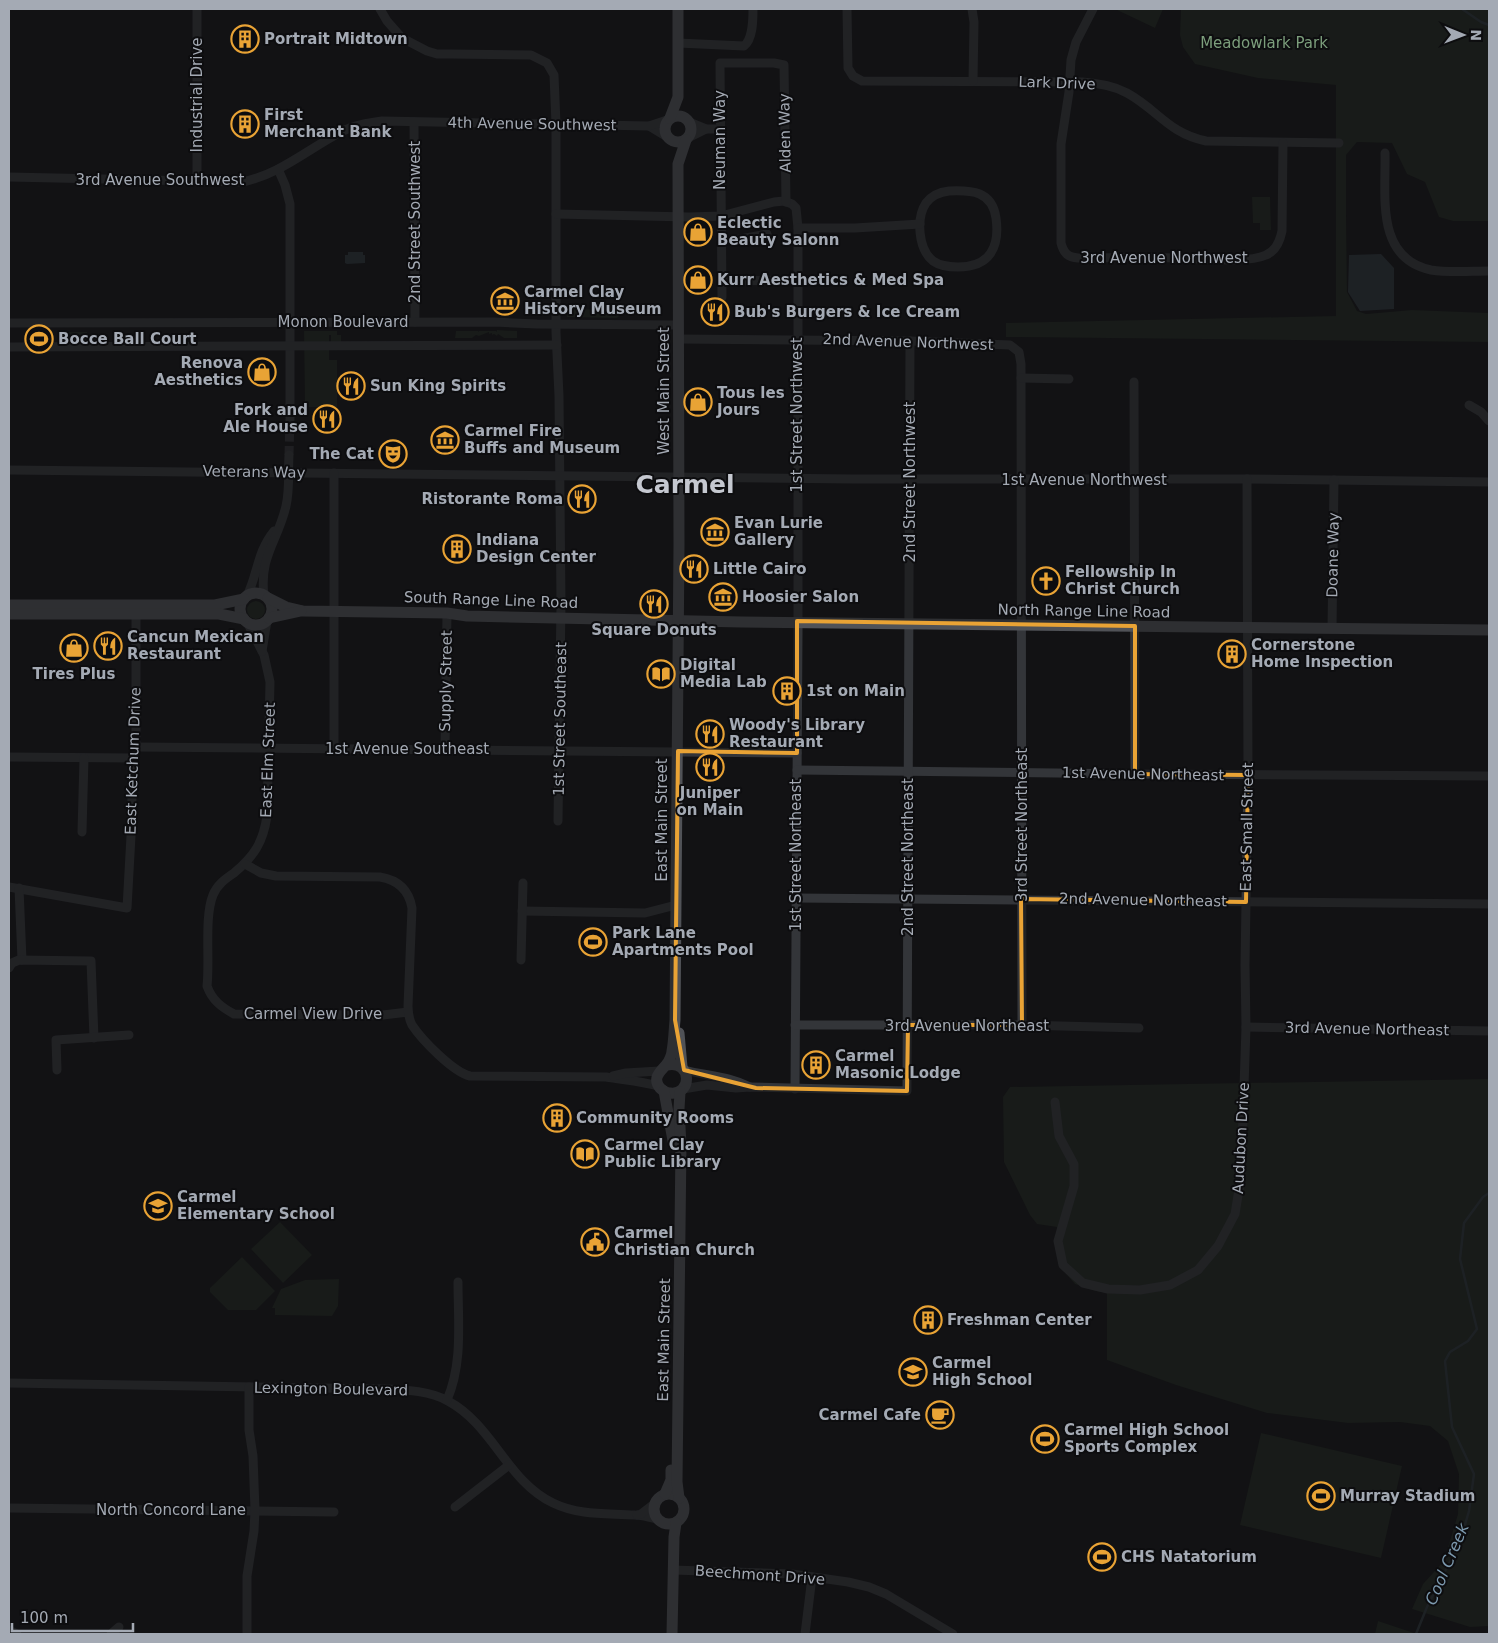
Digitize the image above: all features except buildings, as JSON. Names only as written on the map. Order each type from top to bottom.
[{"type":"main road","points":[[678,9],[678,97],[664,129],[668,138],[680,142],[687,139],[691,132],[689,121],[678,97]]},
{"type":"main road","points":[[669,119],[681,116],[689,121]]},
{"type":"main road","name":"West Main Street","points":[[668,138],[678,162]]},
{"type":"main road","name":"West Main Street","points":[[679,620],[678,162],[687,139]]},
{"type":"main road","points":[[9,604],[215,605],[255,594],[266,597],[272,608],[268,620],[258,625],[225,614],[9,614]]},
{"type":"main road","name":"South Range Line Road","points":[[266,597],[286,607],[303,611],[679,620]]},
{"type":"main road","points":[[245,621],[240,611],[246,598]]},
{"type":"main road","name":"South Range Line Road","points":[[268,620],[303,611]]},
{"type":"main road","name":"North Range Line Road","points":[[679,620],[1489,630]]},
{"type":"main road","name":"East Main Street","points":[[663,1068],[672,1052],[675,1020],[679,620]]},
{"type":"main road","name":"East Main Street","points":[[675,1020],[679,1031],[683,1069]]},
{"type":"main road","points":[[671,1064],[683,1069],[687,1080],[681,1090],[668,1093],[661,1088],[657,1076],[663,1068],[671,1064]]},
{"type":"main road","name":"East Main Street","points":[[661,1088],[674,1144],[671,1480],[665,1494]]},
{"type":"main road","name":"East Main Street","points":[[679,1498],[681,1154],[679,1109],[681,1090]]},
{"type":"main road","points":[[659,1521],[670,1524],[676,1523],[682,1517],[684,1512],[682,1502],[675,1495],[665,1494],[654,1504],[654,1514],[659,1521],[674,1556]]},
{"type":"main road","points":[[672,1634],[676,1523]]},
{"type":"street","name":"Industrial Drive","points":[[197,9],[198,182]]},
{"type":"street","name":"1st Street Southeast","points":[[380,9],[386,21],[402,38],[427,51],[451,54],[531,56],[547,63],[556,82],[556,324],[561,618],[558,821]]},
{"type":"street","points":[[678,43],[744,46],[748,41],[753,20],[753,9]]},
{"type":"street","name":"Lark Drive","points":[[847,9],[848,68],[851,74],[858,79],[868,81],[1070,82],[1103,84],[1129,94],[1171,127],[1197,139],[1206,141],[1338,143]]},
{"type":"street","points":[[972,9],[974,22],[973,81]]},
{"type":"street","points":[[1070,82],[1072,52],[1093,9]]},
{"type":"street","name":"Neuman Way","points":[[722,297],[720,63],[774,63],[784,65]]},
{"type":"street","name":"Alden Way","points":[[784,65],[786,202]]},
{"type":"street","name":"3rd Avenue Northwest","points":[[1070,82],[1061,144],[1061,243],[1064,252],[1070,257],[1253,259],[1267,255],[1277,245],[1282,231],[1283,143]]},
{"type":"street","name":"4th Avenue Southwest","points":[[414,122],[649,126],[669,119]]},
{"type":"street","name":"3rd Avenue Southwest","points":[[10,178],[242,182],[261,178],[342,132],[361,124],[382,121],[414,122]]},
{"type":"street","points":[[689,121],[706,129],[720,129]]},
{"type":"street","name":"2nd Street Southwest","points":[[414,122],[415,322]]},
{"type":"street","points":[[649,126],[668,138]]},
{"type":"street","points":[[687,139],[706,129]]},
{"type":"street","points":[[1385,153],[1386,223],[1393,243],[1403,256],[1418,266],[1435,270],[1489,271]]},
{"type":"street","points":[[278,169],[290,204],[290,418]]},
{"type":"street","points":[[963,191],[984,196],[991,202],[996,218],[994,247],[989,256],[981,263],[971,266],[950,266],[933,261],[927,255],[921,240],[920,224],[926,204],[940,192],[963,191]]},
{"type":"street","points":[[556,214],[721,216],[774,202],[786,202]]},
{"type":"street","name":"1st Street Northwest","points":[[786,202],[796,208],[798,228],[797,621]]},
{"type":"street","points":[[798,228],[855,228],[920,224]]},
{"type":"street","points":[[721,240],[735,240],[766,234]]},
{"type":"street","points":[[722,280],[797,280]]},
{"type":"street","name":"Monon Boulevard","points":[[9,323],[512,322],[678,325]]},
{"type":"street","name":"2nd Avenue Northwest","points":[[678,339],[910,341],[1010,345],[1016,349]]},
{"type":"street","name":"2nd Street Northwest","points":[[910,341],[910,623]]},
{"type":"street","name":"Monon Boulevard","points":[[9,347],[557,345]]},
{"type":"street","name":"3rd Street Northeast","points":[[1016,349],[1020,356],[1022,480],[1022,1026]]},
{"type":"street","points":[[1021,378],[1069,379]]},
{"type":"street","points":[[1134,382],[1136,774]]},
{"type":"street","points":[[1469,405],[1481,412],[1489,421]]},
{"type":"street","points":[[266,597],[263,581],[265,563],[287,502],[289,455]]},
{"type":"street","name":"Veterans Way","points":[[9,470],[679,477]]},
{"type":"street","points":[[334,473],[334,749]]},
{"type":"street","name":"1st Avenue Northwest","points":[[679,477],[1022,480],[1247,479],[1489,482]]},
{"type":"street","name":"East Small Street","points":[[1246,1027],[1248,775],[1247,479]]},
{"type":"street","name":"Doane Way","points":[[1332,629],[1334,480]]},
{"type":"street","points":[[246,598],[253,585],[262,550],[269,537],[279,525]]},
{"type":"street","name":"Supply Street","points":[[445,749],[447,613]]},
{"type":"street","name":"East Ketchum Drive","points":[[19,888],[127,908],[133,758],[136,747],[136,614]]},
{"type":"street","name":"East Elm Street","points":[[262,651],[268,620]]},
{"type":"street","name":"East Elm Street","points":[[245,621],[262,651],[267,666],[270,687],[266,827],[258,848],[245,864]]},
{"type":"street","name":"1st Street Northeast","points":[[795,1090],[797,621]]},
{"type":"street","name":"2nd Street Northeast","points":[[795,1090],[906,1091],[910,623]]},
{"type":"street","name":"1st Avenue Southeast","points":[[136,747],[678,752]]},
{"type":"street","points":[[678,752],[797,753]]},
{"type":"street","points":[[9,757],[133,758]]},
{"type":"street","points":[[82,832],[84,758]]},
{"type":"street","name":"1st Avenue Northeast","points":[[797,770],[1489,776]]},
{"type":"street","points":[[245,864],[261,873],[276,876],[387,878],[403,888],[408,895],[412,908],[408,1012],[412,1025],[455,1070],[470,1076],[606,1077],[628,1081],[642,1081],[661,1088]]},
{"type":"street","name":"Carmel View Drive","points":[[245,864],[216,888],[211,903],[207,986],[210,994],[218,1004],[234,1014],[383,1015],[408,1012]]},
{"type":"street","points":[[521,960],[523,883]]},
{"type":"street","points":[[9,887],[19,888],[22,960]]},
{"type":"street","name":"2nd Avenue Northeast","points":[[796,898],[1489,904]]},
{"type":"street","points":[[522,911],[645,913],[676,905]]},
{"type":"street","points":[[9,968],[15,961],[22,960],[91,961],[94,1038]]},
{"type":"street","name":"3rd Avenue Northeast","points":[[795,1025],[1139,1028]]},
{"type":"street","name":"3rd Avenue Northeast","points":[[1246,1027],[1489,1031]]},
{"type":"street","name":"Audubon Drive","points":[[1055,1102],[1059,1136],[1074,1164],[1074,1186],[1058,1241],[1063,1265],[1083,1283],[1108,1289],[1140,1290],[1170,1285],[1198,1270],[1218,1246],[1235,1214],[1241,1177],[1246,1027]]},
{"type":"street","points":[[57,1070],[56,1040],[129,1035]]},
{"type":"street","points":[[606,1077],[663,1068]]},
{"type":"street","points":[[683,1069],[699,1074],[732,1079],[750,1087]]},
{"type":"street","points":[[681,1090],[707,1085],[795,1090]]},
{"type":"street","points":[[447,1400],[453,1387],[458,1359],[458,1282]]},
{"type":"street","name":"Lexington Boulevard","points":[[9,1383],[386,1388],[422,1392],[447,1400],[462,1410],[476,1423],[509,1465],[535,1492],[553,1503],[583,1513],[637,1515],[659,1521]]},
{"type":"street","points":[[247,1634],[247,1576],[254,1531],[254,1475],[249,1430],[249,1387]]},
{"type":"street","points":[[455,1507],[509,1465]]},
{"type":"street","points":[[637,1515],[642,1514],[654,1504]]},
{"type":"street","name":"North Concord Lane","points":[[9,1508],[334,1512]]},
{"type":"street","name":"Beechmont Drive","points":[[673,1570],[762,1572],[848,1582],[877,1591],[910,1607],[953,1634]]},
{"type":"street","points":[[805,1634],[812,1577]]},
{"type":"street","points":[[111,1634],[119,1627]]},
{"type":"street","points":[[9,1630],[17,1634]]},
{"type":"highlighted area","points":[[797,621],[1135,626],[1135,774],[1248,775],[1246,902],[1021,899],[1022,1025],[908,1025],[907,1091],[756,1088],[684,1070],[675,1020],[678,751],[797,753]]},
{"type":"green space","points":[[1115,9],[1163,9],[1155,28]]},
{"type":"green space","name":"Meadowlark Park","points":[[1181,9],[1489,9],[1489,221],[1453,221],[1439,217],[1425,182],[1407,174],[1392,143],[1357,142],[1346,155],[1346,215],[1347,292],[1357,311],[1366,314],[1412,310],[1489,313],[1489,342],[1006,337],[1006,323],[1336,316],[1336,85],[1258,78],[1195,64],[1183,47],[1180,35]]},
{"type":"green space","points":[[1252,197],[1270,197],[1271,230],[1260,230],[1260,223],[1253,223]]},
{"type":"green space","points":[[567,309],[619,310],[619,316],[617,318],[567,317]]},
{"type":"green space","points":[[497,330],[517,331],[517,338],[504,338],[498,334],[497,336],[492,335],[492,333],[489,334],[489,332],[472,338],[455,338],[456,331],[497,332]]},
{"type":"green space","points":[[304,331],[337,331],[337,335],[341,335],[341,342],[331,342],[331,335],[329,335],[329,360],[337,360],[337,407],[305,407]]},
{"type":"green space","points":[[62,332],[87,332],[87,339],[83,343],[67,344],[62,339]]},
{"type":"green space","points":[[256,601],[262,604],[265,610],[262,616],[256,619],[250,616],[247,610],[250,604]]},
{"type":"green space","points":[[1489,1079],[1489,1626],[1470,1627],[1412,1609],[1423,1584],[1444,1561],[1458,1514],[1459,1474],[1448,1441],[1430,1426],[1400,1422],[1348,1423],[1267,1413],[1176,1385],[1107,1360],[1107,1293],[1075,1284],[1061,1268],[1055,1247],[1057,1227],[1037,1224],[1030,1215],[1004,1162],[1003,1097],[1010,1087]]},
{"type":"green space","points":[[280,1222],[312,1255],[283,1283],[251,1249]]},
{"type":"green space","points":[[242,1257],[275,1291],[256,1310],[228,1310],[210,1292],[210,1288]]},
{"type":"green space","points":[[339,1279],[338,1306],[332,1316],[275,1315],[275,1308],[272,1308],[281,1289],[305,1280]]},
{"type":"green space","name":"Murray Stadium","points":[[1261,1433],[1402,1466],[1381,1558],[1240,1525]]},
{"type":"green space","points":[[1378,1621],[1417,1634],[1375,1634]]},
{"type":"shaded area","points":[[348,252],[363,252],[365,263],[345,263],[345,255],[348,255]]},
{"type":"shaded area","points":[[1381,254],[1394,268],[1394,309],[1360,311],[1348,292],[1349,255]]},
{"type":"waterway","points":[[1462,9],[1489,25]]},
{"type":"waterway","name":"Cool Creek","points":[[1416,1634],[1427,1607],[1460,1542],[1469,1511],[1474,1474],[1452,1427],[1445,1361],[1450,1352],[1468,1341],[1477,1329],[1460,1259],[1464,1223],[1483,1197],[1489,1193]]},
{"type":"tunnel","points":[[289,455],[290,418]]},
{"type":"place","name":"Portrait Midtown","points":[[245,39]]},
{"type":"place","name":"First Merchant Bank","points":[[245,124]]},
{"type":"place","name":"Eclectic Beauty Salonn","points":[[698,232]]},
{"type":"place","name":"Kurr Aesthetics & Med Spa","points":[[698,280]]},
{"type":"place","name":"Carmel Clay History Museum","points":[[505,301]]},
{"type":"place","name":"Bub's Burgers & Ice Cream","points":[[715,312]]},
{"type":"place","name":"Bocce Ball Court","points":[[39,339]]},
{"type":"place","name":"Renova Aesthetics","points":[[262,372]]},
{"type":"place","name":"Sun King Spirits","points":[[351,386]]},
{"type":"place","name":"Tous les Jours","points":[[698,402]]},
{"type":"place","name":"Fork and Ale House","points":[[327,419]]},
{"type":"place","name":"Carmel Fire Buffs and Museum","points":[[445,440]]},
{"type":"place","name":"The Cat","points":[[393,454]]},
{"type":"place","name":"Ristorante Roma","points":[[582,499]]},
{"type":"place","name":"Evan Lurie Gallery","points":[[715,532]]},
{"type":"place","name":"Indiana Design Center","points":[[457,549]]},
{"type":"place","name":"Little Cairo","points":[[694,569]]},
{"type":"place","name":"Fellowship In Christ Church","points":[[1046,581]]},
{"type":"place","name":"Hoosier Salon","points":[[723,597]]},
{"type":"place","name":"Square Donuts","points":[[654,604]]},
{"type":"place","name":"Cancun Mexican Restaurant","points":[[108,646]]},
{"type":"place","name":"Tires Plus","points":[[74,648]]},
{"type":"place","name":"Cornerstone Home Inspection","points":[[1232,654]]},
{"type":"place","name":"Digital Media Lab","points":[[661,674]]},
{"type":"place","name":"1st on Main","points":[[787,691]]},
{"type":"place","name":"Woody's Library Restaurant","points":[[710,734]]},
{"type":"place","name":"Juniper on Main","points":[[710,767]]},
{"type":"place","name":"Park Lane Apartments Pool","points":[[593,942]]},
{"type":"place","name":"Carmel Masonic Lodge","points":[[816,1065]]},
{"type":"place","name":"Community Rooms","points":[[557,1118]]},
{"type":"place","name":"Carmel Clay Public Library","points":[[585,1154]]},
{"type":"place","name":"Carmel Elementary School","points":[[158,1206]]},
{"type":"place","name":"Carmel Christian Church","points":[[595,1242]]},
{"type":"place","name":"Freshman Center","points":[[928,1320]]},
{"type":"place","name":"Carmel High School","points":[[913,1372]]},
{"type":"place","name":"Carmel Cafe","points":[[940,1415]]},
{"type":"place","name":"Carmel High School Sports Complex","points":[[1045,1439]]},
{"type":"place","name":"Murray Stadium","points":[[1321,1496]]},
{"type":"place","name":"CHS Natatorium","points":[[1102,1557]]},
{"type":"district","name":"Carmel","points":[[685,484]]}]
